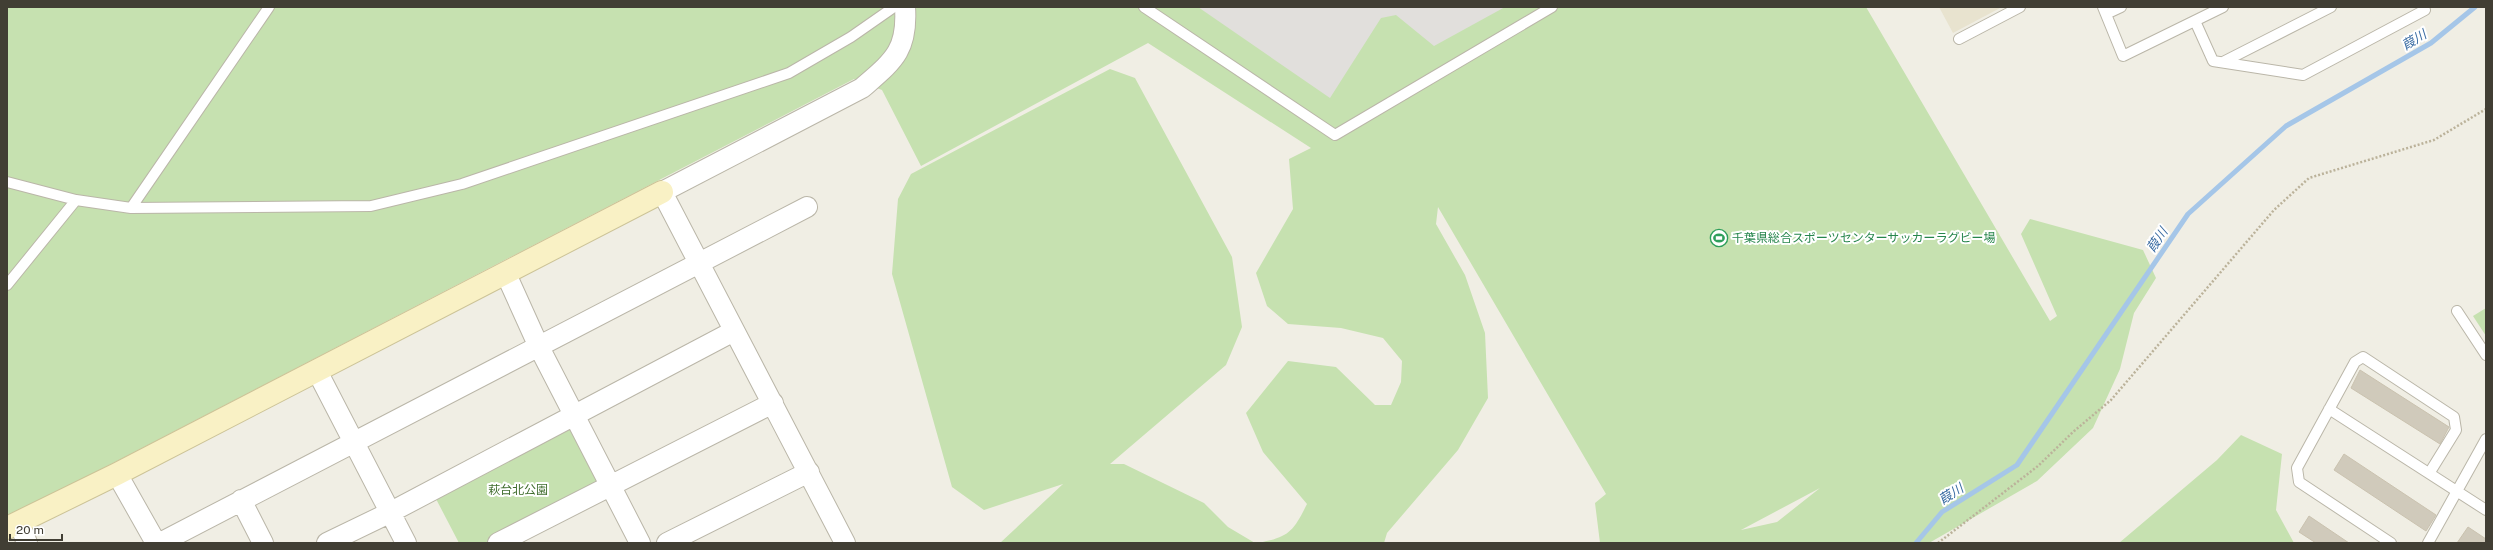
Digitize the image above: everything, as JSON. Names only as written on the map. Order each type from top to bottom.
[{"type":"street","points":[[27,543],[13,525],[117,474],[506,274],[862,88],[888,65],[903,44],[906,28],[905,7]]},
{"type":"street","points":[[662,192],[846,543]]},
{"type":"street","points":[[160,543],[701,264],[807,207]]},
{"type":"street","points":[[506,274],[539,347],[611,484],[640,543]]},
{"type":"street","points":[[327,543],[389,513],[734,331]]},
{"type":"street","points":[[317,371],[389,513],[406,543]]},
{"type":"street","points":[[498,543],[611,484],[773,403]]},
{"type":"street","points":[[667,543],[809,472]]},
{"type":"street","points":[[117,474],[156,543]]},
{"type":"street","points":[[241,500],[263,543]]},
{"type":"lane","points":[[131,208],[269,7]]},
{"type":"lane","points":[[7,182],[76,200],[131,208],[371,206],[462,184],[789,73],[851,38],[894,7]]},
{"type":"lane","points":[[1144,7],[1335,135],[1552,7]]},
{"type":"lane","points":[[1959,39],[2020,7]]},
{"type":"lane","points":[[2121,7],[2105,11],[2123,56],[2223,7]]},
{"type":"lane","points":[[2223,62],[2332,7]]},
{"type":"lane","points":[[2195,21],[2213,61],[2303,75],[2425,10],[2423,7]]},
{"type":"lane","points":[[7,285],[76,200]]},
{"type":"lane","points":[[2457,311],[2486,355]]},
{"type":"lane","points":[[2391,543],[2299,482],[2296,468],[2355,362],[2363,357],[2454,417],[2456,430],[2430,472]]},
{"type":"lane","points":[[2330,409],[2458,490],[2486,510]]},
{"type":"lane","points":[[2428,543],[2486,439]]},
{"type":"path","points":[[1938,543],[2038,466],[2073,432],[2111,400],[2274,210],[2309,178],[2434,140],[2486,109]]},
{"type":"shaded area","points":[[1198,7],[1505,7],[1434,46],[1396,15],[1381,18],[1330,98]]},
{"type":"shaded area","points":[[1939,7],[2002,7],[1953,33]]},
{"type":"green space","points":[[7,7],[1866,7],[2050,321],[2057,316],[2021,234],[2030,219],[2143,250],[2156,278],[2134,313],[2120,369],[2093,428],[2037,481],[1929,543],[1600,543],[1595,503],[1606,494],[1438,207],[1436,224],[1465,275],[1485,333],[1488,398],[1458,450],[1387,533],[1384,543],[1258,543],[1277,538],[1289,532],[1298,521],[1307,504],[1263,452],[1246,413],[1288,361],[1336,367],[1375,405],[1391,405],[1401,382],[1402,361],[1383,338],[1341,328],[1288,324],[1267,306],[1256,273],[1293,209],[1289,159],[1311,148],[1148,43],[921,166],[882,90],[854,79],[7,518]],"holes":[[[1820,488],[1777,522],[1741,530]]]},
{"type":"green space","points":[[1110,69],[1135,78],[1232,257],[1242,327],[1226,365],[1110,464],[1124,464],[1204,503],[1228,527],[1255,543],[1000,543],[1063,484],[984,510],[952,487],[892,274],[898,199],[911,174]]},
{"type":"green space","points":[[2486,308],[2486,336],[2473,316]]},
{"type":"green space","name":"萩台北公園","points":[[571,427],[601,484],[485,543],[459,543],[435,497]]},
{"type":"green space","points":[[2241,435],[2282,454],[2276,510],[2294,543],[2119,543],[2217,460]]},
{"type":"building","points":[[2360,370],[2449,427],[2440,444],[2351,388]]},
{"type":"building","points":[[2344,454],[2436,515],[2426,531],[2334,470]]},
{"type":"building","points":[[2309,516],[2349,543],[2316,543],[2299,532]]},
{"type":"building","points":[[2468,527],[2486,539],[2486,543],[2457,543]]},
{"type":"waterway","name":"葭川","points":[[1916,543],[1942,512],[2017,465],[2188,214],[2286,126],[2431,43],[2475,7]]},
{"type":"place","name":"千葉県総合スポーツセンターサッカーラグビー場","points":[[1719,238]]}]
